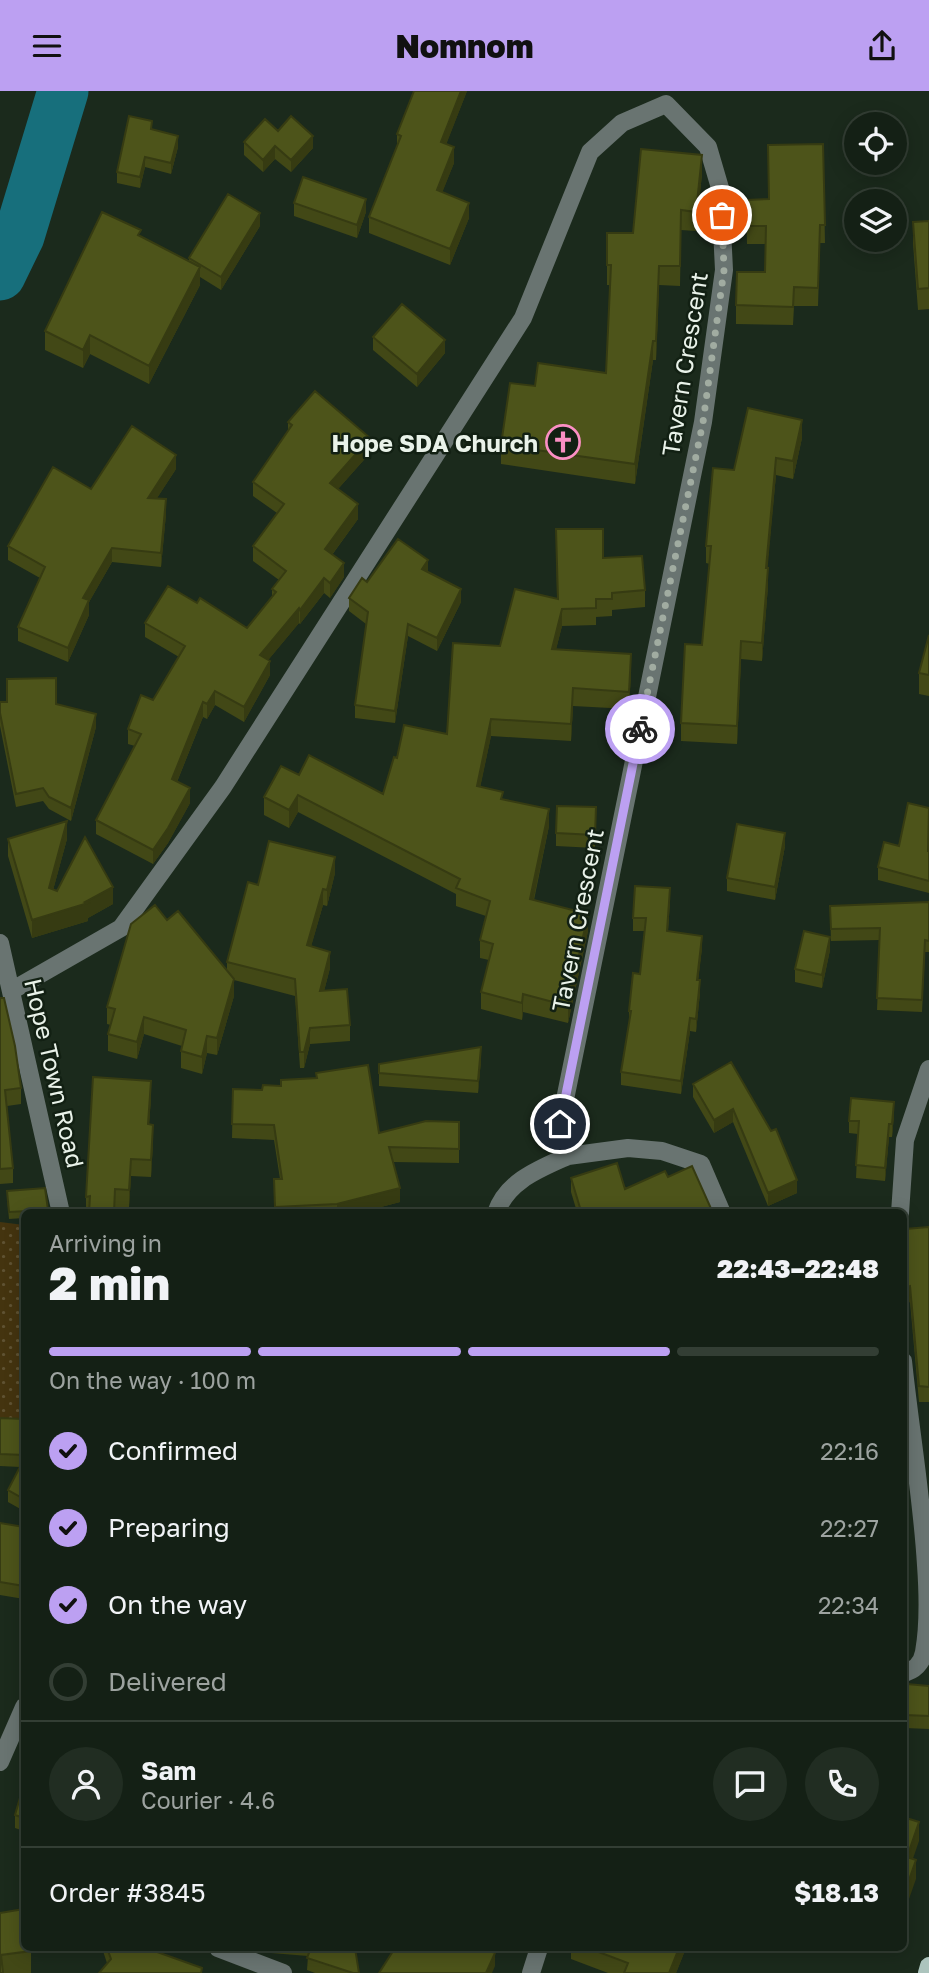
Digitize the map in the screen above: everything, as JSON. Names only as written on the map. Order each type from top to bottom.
[{"type":"main road","points":[[927,1973],[929,1966]]},
{"type":"street","name":"Tavern Crescent","points":[[11,991],[121,928],[223,787],[523,319],[590,152],[622,123],[667,97],[708,147],[720,188],[724,270],[703,422],[560,1124],[568,1156]]},
{"type":"street","name":"Hope Town Road","points":[[0,943],[60,1209]]},
{"type":"street","points":[[900,1209],[905,1140],[929,1069]]},
{"type":"street","points":[[497,1209],[500,1200],[524,1176],[568,1156],[628,1148],[662,1151],[701,1164],[720,1209]]},
{"type":"street","points":[[907,1392],[918,1481],[928,1604],[924,1654],[918,1665],[907,1673]]},
{"type":"street","points":[[0,1762],[21,1714]]},
{"type":"street","points":[[226,1951],[283,1973]]},
{"type":"street","points":[[531,1973],[537,1951]]},
{"type":"shaded area","points":[[0,1222],[21,1225],[21,1426],[0,1426]]},
{"type":"building","points":[[414,91],[461,91],[441,142],[454,147],[437,190],[469,203],[450,249],[369,217],[401,136],[397,134]]},
{"type":"building","points":[[129,116],[152,121],[151,129],[178,136],[171,163],[145,157],[140,177],[117,172]]},
{"type":"building","points":[[291,116],[313,136],[291,160],[275,146],[263,160],[244,142],[265,119],[278,131]]},
{"type":"building","points":[[823,144],[825,225],[820,225],[818,288],[794,287],[793,307],[736,305],[737,272],[765,272],[766,226],[747,226],[746,200],[769,199],[768,145]]},
{"type":"building","points":[[641,149],[702,155],[696,212],[681,210],[680,266],[659,266],[656,341],[653,341],[635,464],[501,445],[510,383],[535,386],[538,363],[606,373],[611,265],[607,265],[607,233],[633,233]]},
{"type":"building","points":[[303,177],[366,199],[357,225],[294,203]]},
{"type":"building","points":[[228,194],[260,213],[221,277],[189,258]]},
{"type":"building","points":[[102,212],[141,230],[138,235],[200,267],[149,366],[90,335],[83,350],[45,331]]},
{"type":"building","points":[[929,221],[929,288],[918,289],[913,222]]},
{"type":"building","points":[[402,304],[445,340],[417,374],[373,337]]},
{"type":"building","points":[[315,391],[370,438],[330,483],[358,504],[325,549],[344,563],[330,583],[324,578],[260,655],[270,661],[244,707],[215,691],[207,704],[203,702],[172,779],[190,788],[153,850],[96,820],[141,734],[128,729],[141,695],[153,700],[185,646],[145,623],[168,586],[197,603],[200,598],[247,628],[276,592],[272,589],[286,571],[253,546],[284,504],[253,482],[292,425],[288,422]]},
{"type":"building","points":[[748,408],[802,420],[793,461],[776,458],[762,643],[741,641],[737,726],[681,723],[685,644],[702,645],[711,546],[706,546],[713,468],[734,470]]},
{"type":"building","points":[[132,426],[176,455],[148,498],[166,499],[161,553],[112,548],[83,598],[89,600],[68,648],[18,627],[45,567],[8,546],[53,467],[91,489]]},
{"type":"building","points":[[556,529],[603,529],[603,558],[642,556],[645,590],[612,593],[612,599],[596,599],[596,608],[562,609],[552,649],[631,654],[629,692],[573,688],[571,724],[491,719],[477,786],[503,792],[501,799],[549,809],[530,899],[588,914],[568,1006],[523,994],[522,1003],[481,992],[493,944],[480,940],[490,901],[456,888],[460,879],[298,795],[289,810],[264,797],[281,766],[299,775],[309,755],[383,794],[394,757],[397,758],[404,725],[447,734],[453,643],[500,646],[515,589],[558,599]]},
{"type":"building","points":[[398,539],[428,560],[422,569],[461,589],[437,638],[408,624],[395,711],[355,705],[368,612],[349,598],[362,578],[367,582]]},
{"type":"building","points":[[929,635],[929,675],[919,673]]},
{"type":"building","points":[[56,678],[56,704],[96,714],[71,808],[49,797],[43,788],[16,794],[0,713],[0,702],[7,702],[7,679]]},
{"type":"building","points":[[908,803],[929,808],[929,881],[878,867],[884,842],[899,846]]},
{"type":"building","points":[[557,806],[596,807],[595,835],[556,833]]},
{"type":"building","points":[[67,821],[49,888],[57,891],[85,837],[113,887],[85,902],[88,903],[32,920],[8,839]]},
{"type":"building","points":[[737,824],[785,833],[775,887],[727,878]]},
{"type":"building","points":[[269,841],[335,857],[327,890],[323,889],[307,945],[330,952],[320,991],[347,989],[350,1025],[310,1028],[304,1052],[300,1052],[295,979],[227,962],[248,882],[258,885]]},
{"type":"building","points":[[635,886],[670,888],[667,931],[702,936],[696,1019],[690,1018],[681,1081],[621,1072],[631,1011],[633,973],[640,974],[646,918],[633,918]]},
{"type":"building","points":[[929,902],[929,941],[925,940],[922,1000],[877,998],[880,928],[831,929],[830,906]]},
{"type":"building","points":[[155,905],[167,920],[178,911],[234,979],[217,1038],[207,1036],[202,1057],[181,1051],[186,1030],[144,1017],[137,1042],[108,1034],[115,1009],[107,1007],[131,924]]},
{"type":"building","points":[[804,931],[830,937],[822,975],[795,969]]},
{"type":"building","points":[[0,998],[4,998],[21,1088],[5,1090],[13,1168],[0,1169]]},
{"type":"building","points":[[481,1047],[478,1081],[379,1073],[379,1064]]},
{"type":"building","points":[[731,1062],[771,1131],[776,1129],[797,1180],[768,1193],[733,1109],[714,1120],[693,1084]]},
{"type":"building","points":[[368,1065],[379,1133],[426,1121],[459,1122],[459,1149],[389,1147],[400,1188],[337,1204],[275,1207],[274,1179],[282,1179],[274,1125],[232,1124],[233,1089],[262,1090],[263,1085],[281,1086],[281,1080],[317,1078],[316,1073]]},
{"type":"building","points":[[93,1077],[151,1081],[148,1124],[153,1125],[151,1160],[131,1159],[129,1190],[115,1189],[114,1209],[89,1209],[90,1196],[86,1197]]},
{"type":"building","points":[[851,1098],[894,1102],[885,1168],[856,1165],[859,1121],[849,1121]]},
{"type":"building","points":[[617,1163],[625,1189],[665,1171],[668,1177],[692,1166],[711,1209],[580,1209],[571,1178]]},
{"type":"building","points":[[45,1188],[48,1209],[9,1212],[7,1191]]},
{"type":"building","points":[[929,1227],[929,1387],[919,1386],[910,1286],[907,1287],[907,1229]]},
{"type":"building","points":[[0,1418],[21,1419],[21,1455],[0,1454]]},
{"type":"building","points":[[21,1465],[21,1497],[8,1490]]},
{"type":"building","points":[[0,1523],[21,1526],[21,1586],[0,1582]]},
{"type":"building","points":[[907,1684],[929,1686],[929,1716],[907,1715]]},
{"type":"building","points":[[21,1794],[21,1817],[15,1815]]},
{"type":"building","points":[[907,1818],[919,1822],[907,1857]]},
{"type":"building","points":[[907,1857],[916,1860],[907,1886]]},
{"type":"building","points":[[21,1910],[21,1951],[31,1951],[1,1955],[3,1973],[0,1973],[0,1913]]},
{"type":"building","points":[[108,1951],[154,1951],[202,1968],[201,1973],[99,1973],[111,1959]]},
{"type":"building","points":[[310,1951],[355,1951],[359,1973],[353,1973],[307,1958]]},
{"type":"building","points":[[393,1951],[495,1953],[486,1973],[379,1973]]},
{"type":"building","points":[[596,1951],[678,1951],[669,1973],[624,1973],[628,1963]]},
{"type":"waterway","points":[[0,275],[19,236],[63,91]]},
{"type":"way so far","points":[[640,729],[703,422],[724,270],[722,215]]},
{"type":"place","name":"Hope SDA Church","points":[[563,442]]},
{"type":"route","points":[[560,1124],[640,729]]}]
